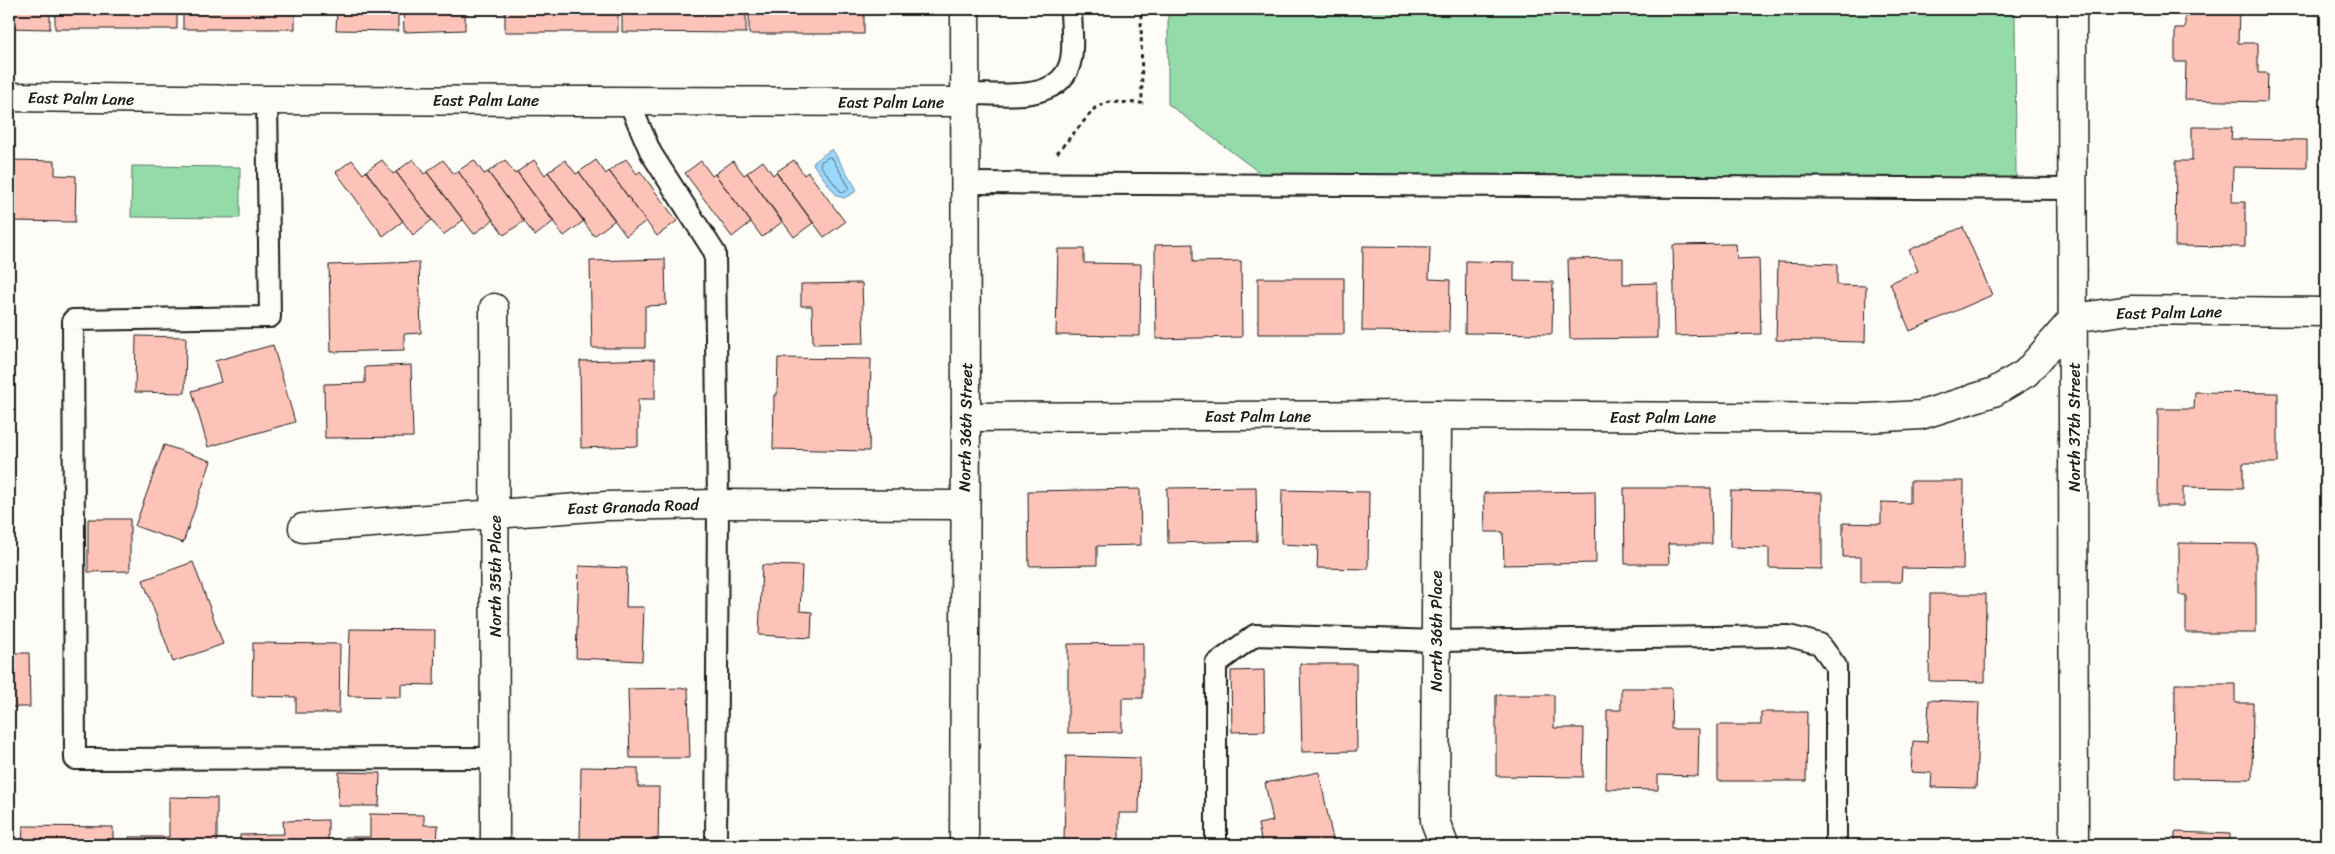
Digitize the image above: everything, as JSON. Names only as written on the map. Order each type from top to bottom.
[{"type":"street","name":"North 36th Street","points":[[964,845],[965,9]]},
{"type":"street","name":"North 37th Street","points":[[2072,9],[2074,845]]},
{"type":"street","name":"East Palm Lane","points":[[9,97],[629,102],[964,98]]},
{"type":"street","name":"North 35th Place","points":[[494,308],[496,514],[495,845]]},
{"type":"street","name":"East Palm Lane","points":[[966,417],[1437,415],[1867,418],[1921,415],[1994,392],[2026,373],[2074,318],[2130,310],[2326,312]]},
{"type":"street","name":"North 36th Place","points":[[1437,415],[1435,821],[1444,845]]},
{"type":"street","name":"East Granada Road","points":[[302,528],[606,506],[718,504],[964,505]]},
{"type":"lane","points":[[964,98],[1038,93],[1060,82],[1071,59],[1071,9]]},
{"type":"lane","points":[[267,100],[270,317],[73,320],[75,759],[496,758]]},
{"type":"lane","points":[[629,102],[651,153],[716,253],[718,504],[716,845]]},
{"type":"lane","points":[[965,183],[2073,189]]},
{"type":"lane","points":[[1216,845],[1216,664],[1254,635],[1436,641],[1789,636],[1820,644],[1836,666],[1836,845]]},
{"type":"path","points":[[1050,159],[1063,148],[1095,108],[1109,102],[1142,103],[1141,9]]},
{"type":"green space","points":[[1168,9],[2015,9],[2016,180],[1276,185],[1168,104]]},
{"type":"green space","points":[[132,166],[240,167],[240,218],[131,217]]},
{"type":"water","points":[[832,149],[856,188],[855,192],[844,198],[837,196],[813,164]]},
{"type":"building","points":[[9,9],[50,9],[50,29],[9,28]]},
{"type":"building","points":[[55,9],[177,9],[177,29],[55,29]]},
{"type":"building","points":[[183,9],[295,9],[295,29],[183,29]]},
{"type":"building","points":[[337,9],[398,9],[398,31],[336,30]]},
{"type":"building","points":[[403,9],[465,9],[465,30],[404,32]]},
{"type":"building","points":[[505,9],[618,9],[618,32],[505,32]]},
{"type":"building","points":[[622,9],[746,9],[746,33],[622,32]]},
{"type":"building","points":[[749,9],[864,9],[864,34],[749,34]]},
{"type":"building","points":[[2185,9],[2239,9],[2238,43],[2258,43],[2258,73],[2268,73],[2267,102],[2185,100],[2186,62],[2175,62],[2175,28],[2185,28]]},
{"type":"building","points":[[2192,127],[2232,127],[2231,139],[2307,140],[2307,168],[2233,167],[2232,202],[2245,202],[2245,247],[2175,246],[2176,161],[2192,161]]},
{"type":"building","points":[[413,159],[424,174],[427,172],[463,220],[443,235],[396,172]]},
{"type":"building","points":[[626,159],[637,174],[640,171],[677,221],[657,236],[609,171]]},
{"type":"building","points":[[9,160],[55,161],[55,175],[76,176],[75,222],[9,221]]},
{"type":"building","points":[[352,160],[363,174],[366,171],[403,221],[383,236],[336,172]]},
{"type":"building","points":[[382,160],[393,174],[396,172],[432,220],[413,235],[366,171]]},
{"type":"building","points":[[443,160],[454,174],[458,171],[493,220],[474,234],[427,172]]},
{"type":"building","points":[[474,160],[484,174],[488,172],[524,221],[504,235],[458,171]]},
{"type":"building","points":[[505,160],[515,174],[517,172],[554,221],[535,236],[488,172]]},
{"type":"building","points":[[534,160],[545,175],[548,172],[584,221],[564,236],[517,172]]},
{"type":"building","points":[[565,160],[576,174],[579,172],[615,220],[594,236],[548,172]]},
{"type":"building","points":[[596,160],[606,174],[609,171],[646,221],[626,236],[579,172]]},
{"type":"building","points":[[794,160],[804,175],[808,172],[845,222],[824,237],[776,172]]},
{"type":"building","points":[[701,161],[712,176],[715,174],[751,222],[732,237],[685,173]]},
{"type":"building","points":[[733,161],[744,175],[747,173],[782,222],[762,237],[715,174]]},
{"type":"building","points":[[763,161],[773,175],[776,172],[813,223],[794,237],[747,173]]},
{"type":"building","points":[[1963,227],[1992,295],[1910,331],[1890,283],[1918,271],[1909,250]]},
{"type":"building","points":[[9,244],[13,244],[12,287],[9,287]]},
{"type":"building","points":[[1193,244],[1193,262],[1241,261],[1242,337],[1156,339],[1155,245]]},
{"type":"building","points":[[1736,244],[1737,259],[1759,258],[1761,334],[1675,336],[1673,245]]},
{"type":"building","points":[[1363,246],[1430,247],[1429,279],[1450,280],[1449,332],[1362,331]]},
{"type":"building","points":[[1058,249],[1084,249],[1084,263],[1141,264],[1140,336],[1056,335]]},
{"type":"building","points":[[1623,258],[1623,284],[1657,283],[1657,338],[1570,339],[1568,259]]},
{"type":"building","points":[[665,259],[666,305],[645,306],[645,348],[592,348],[590,261]]},
{"type":"building","points":[[1466,261],[1514,262],[1514,281],[1553,282],[1552,334],[1465,333]]},
{"type":"building","points":[[419,262],[421,333],[404,334],[404,350],[331,352],[329,265]]},
{"type":"building","points":[[1778,262],[1837,264],[1837,285],[1866,286],[1865,342],[1776,340]]},
{"type":"building","points":[[1258,278],[1344,278],[1344,334],[1258,334]]},
{"type":"building","points":[[862,283],[864,343],[813,344],[812,306],[801,306],[801,284]]},
{"type":"building","points":[[136,336],[186,337],[185,393],[135,392]]},
{"type":"building","points":[[273,345],[295,422],[208,447],[192,391],[221,382],[215,361]]},
{"type":"building","points":[[778,358],[871,359],[869,451],[773,449],[774,395],[777,395]]},
{"type":"building","points":[[655,359],[655,399],[638,399],[638,446],[581,448],[580,361]]},
{"type":"building","points":[[411,365],[413,437],[325,438],[324,384],[365,383],[365,367]]},
{"type":"building","points":[[2195,392],[2278,393],[2278,463],[2243,463],[2243,488],[2183,487],[2183,506],[2157,506],[2158,409],[2194,409]]},
{"type":"building","points":[[164,445],[211,461],[183,543],[135,526]]},
{"type":"building","points":[[1910,481],[1964,481],[1963,569],[1902,568],[1901,582],[1861,582],[1861,557],[1843,557],[1843,523],[1881,524],[1881,502],[1910,503]]},
{"type":"building","points":[[1256,487],[1257,541],[1168,543],[1167,488]]},
{"type":"building","points":[[1624,488],[1711,488],[1712,544],[1668,544],[1669,564],[1625,564]]},
{"type":"building","points":[[1140,489],[1141,545],[1097,546],[1097,565],[1029,566],[1028,491]]},
{"type":"building","points":[[1282,490],[1369,492],[1368,569],[1317,568],[1318,546],[1281,544]]},
{"type":"building","points":[[1595,491],[1596,563],[1504,565],[1503,532],[1485,532],[1484,493]]},
{"type":"building","points":[[1731,491],[1822,493],[1822,569],[1769,568],[1769,548],[1730,547]]},
{"type":"building","points":[[88,519],[130,519],[130,571],[88,572]]},
{"type":"building","points":[[2179,543],[2256,544],[2256,633],[2186,633],[2186,595],[2179,595]]},
{"type":"building","points":[[193,562],[223,644],[173,662],[143,580]]},
{"type":"building","points":[[762,565],[802,566],[800,611],[812,612],[811,638],[759,635]]},
{"type":"building","points":[[579,566],[627,568],[626,607],[644,607],[642,661],[576,658]]},
{"type":"building","points":[[1930,594],[1986,594],[1985,682],[1929,681]]},
{"type":"building","points":[[350,629],[435,630],[434,685],[401,684],[401,697],[348,696]]},
{"type":"building","points":[[253,643],[340,644],[339,713],[296,713],[296,697],[252,696]]},
{"type":"building","points":[[1143,643],[1143,698],[1122,698],[1122,732],[1068,733],[1068,644]]},
{"type":"building","points":[[9,653],[29,653],[30,707],[9,707]]},
{"type":"building","points":[[1300,664],[1356,664],[1357,751],[1302,752]]},
{"type":"building","points":[[1264,670],[1265,731],[1232,732],[1231,671]]},
{"type":"building","points":[[2175,684],[2235,684],[2235,703],[2253,703],[2252,779],[2174,778]]},
{"type":"building","points":[[688,688],[690,758],[630,758],[628,689]]},
{"type":"building","points":[[1621,688],[1672,688],[1671,729],[1699,729],[1698,776],[1658,775],[1658,790],[1606,789],[1607,710],[1621,710]]},
{"type":"building","points":[[1496,695],[1554,695],[1554,728],[1584,728],[1583,777],[1496,776]]},
{"type":"building","points":[[1929,700],[1979,702],[1976,788],[1931,787],[1932,773],[1911,772],[1913,741],[1927,742]]},
{"type":"building","points":[[1761,712],[1807,712],[1806,781],[1718,781],[1718,725],[1761,725]]},
{"type":"building","points":[[1066,756],[1140,758],[1139,813],[1119,813],[1119,842],[1064,840]]},
{"type":"building","points":[[581,767],[638,768],[638,787],[659,787],[658,845],[580,845]]},
{"type":"building","points":[[339,772],[380,773],[379,806],[338,806]]},
{"type":"building","points":[[1319,772],[1334,845],[1262,845],[1258,824],[1273,821],[1265,783]]},
{"type":"building","points":[[169,797],[217,798],[217,845],[129,845],[129,837],[169,837]]},
{"type":"building","points":[[370,814],[424,815],[424,825],[438,825],[437,845],[345,845],[345,837],[370,837]]},
{"type":"building","points":[[328,820],[328,845],[240,845],[240,835],[284,834],[283,821]]},
{"type":"building","points":[[23,826],[113,827],[113,845],[22,845]]},
{"type":"building","points":[[2175,832],[2230,834],[2230,845],[2175,845]]}]
